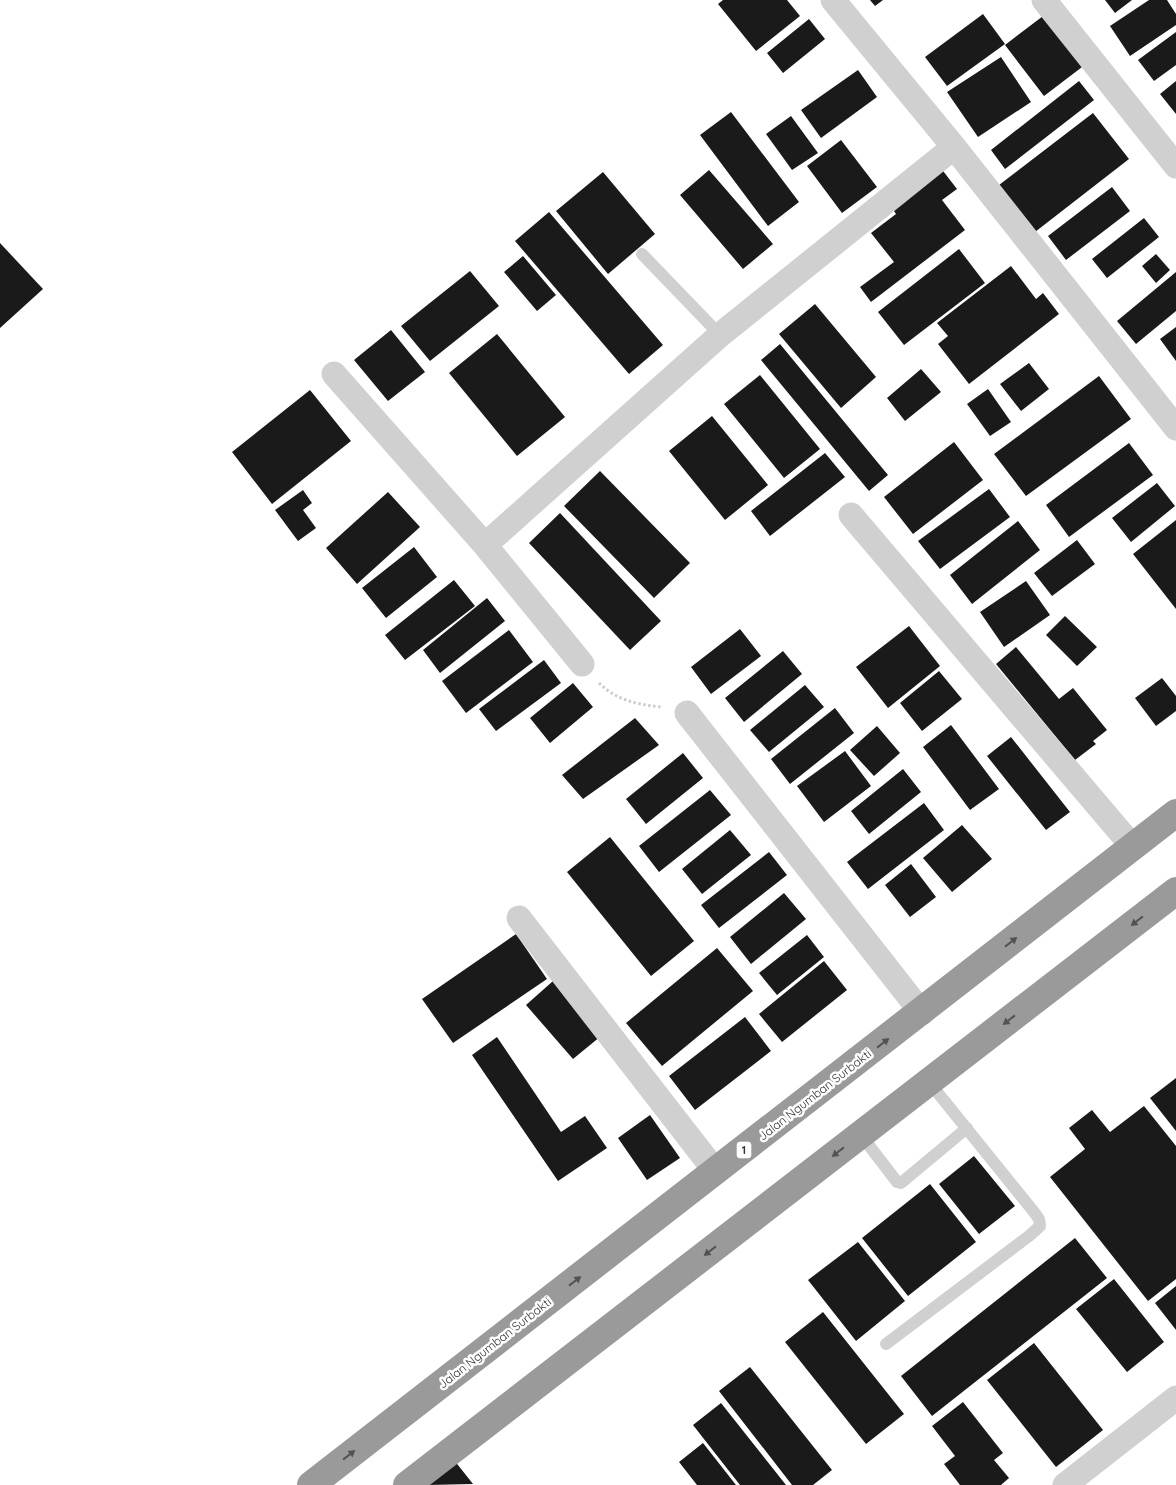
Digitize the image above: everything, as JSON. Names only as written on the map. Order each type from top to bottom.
[{"type":"highway","name":"Jalan Ngumban Surbakti","points":[[313,1484],[922,1013],[1176,813]]},
{"type":"highway","points":[[407,1485],[1176,892]]},
{"type":"street","points":[[833,0],[954,147],[1176,428]]},
{"type":"street","points":[[1044,0],[1176,166]]},
{"type":"street","points":[[485,545],[720,335],[954,147]]},
{"type":"street","points":[[334,374],[485,545],[582,664]]},
{"type":"street","points":[[851,515],[1133,847]]},
{"type":"street","points":[[687,713],[922,1013]]},
{"type":"street","points":[[519,918],[716,1172]]},
{"type":"street","points":[[1065,1485],[1176,1398]]},
{"type":"lane","points":[[642,254],[720,335]]},
{"type":"lane","points":[[886,1344],[1040,1226],[1039,1219],[1034,1212],[930,1082]]},
{"type":"lane","points":[[861,1135],[897,1182],[901,1183],[967,1128]]},
{"type":"path","points":[[582,664],[610,693],[622,699],[644,706],[687,713]]},
{"type":"building","points":[[723,0],[787,0],[800,16],[756,51],[718,4]]},
{"type":"building","points":[[870,0],[883,0],[875,6]]},
{"type":"building","points":[[1105,0],[1132,0],[1115,13]]},
{"type":"building","points":[[1149,0],[1167,0],[1176,14],[1176,25],[1130,56],[1110,26]]},
{"type":"building","points":[[1047,13],[1086,64],[1044,96],[1005,45]]},
{"type":"building","points":[[983,14],[1005,44],[947,86],[925,57]]},
{"type":"building","points":[[809,19],[825,39],[783,73],[767,53]]},
{"type":"building","points":[[1176,32],[1176,65],[1154,81],[1138,60]]},
{"type":"building","points":[[1001,57],[1031,102],[978,137],[947,92]]},
{"type":"building","points":[[858,70],[877,97],[821,138],[801,110]]},
{"type":"building","points":[[1079,81],[1094,100],[1005,169],[991,150]]},
{"type":"building","points":[[1176,81],[1176,114],[1160,94]]},
{"type":"building","points":[[731,112],[799,202],[768,226],[700,135]]},
{"type":"building","points":[[1093,113],[1129,159],[1035,232],[999,185]]},
{"type":"building","points":[[791,116],[818,153],[792,170],[766,134]]},
{"type":"building","points":[[841,140],[877,187],[842,213],[807,166]]},
{"type":"building","points":[[940,167],[957,189],[942,200],[965,230],[871,302],[860,287],[894,262],[871,233],[896,214],[890,205]]},
{"type":"building","points":[[709,170],[773,244],[743,269],[680,195]]},
{"type":"building","points":[[603,172],[655,234],[608,274],[556,211]]},
{"type":"building","points":[[1112,187],[1130,211],[1066,260],[1048,236]]},
{"type":"building","points":[[549,212],[663,345],[629,374],[515,241]]},
{"type":"building","points":[[1144,218],[1159,237],[1107,278],[1092,259]]},
{"type":"building","points":[[0,243],[43,289],[0,328]]},
{"type":"building","points":[[959,249],[985,283],[904,345],[878,312]]},
{"type":"building","points":[[1156,254],[1170,270],[1156,283],[1142,266]]},
{"type":"building","points":[[523,256],[556,295],[537,311],[504,272]]},
{"type":"building","points":[[1011,266],[1036,299],[1043,293],[1059,314],[969,384],[938,344],[948,336],[937,323]]},
{"type":"building","points":[[470,271],[499,306],[430,361],[401,326]]},
{"type":"building","points":[[1176,272],[1176,311],[1136,344],[1117,321]]},
{"type":"building","points":[[815,304],[876,377],[841,408],[779,334]]},
{"type":"building","points":[[1176,327],[1176,361],[1160,339]]},
{"type":"building","points":[[391,330],[425,372],[388,401],[354,360]]},
{"type":"building","points":[[497,334],[565,417],[517,456],[449,373]]},
{"type":"building","points":[[780,344],[888,475],[869,491],[761,360]]},
{"type":"building","points":[[1029,363],[1049,389],[1021,411],[1000,384]]},
{"type":"building","points":[[921,369],[941,392],[905,421],[887,398]]},
{"type":"building","points":[[760,375],[820,449],[784,478],[724,404]]},
{"type":"building","points":[[1099,376],[1131,419],[1026,496],[994,454]]},
{"type":"building","points":[[988,389],[1011,422],[990,436],[967,404]]},
{"type":"building","points":[[310,390],[351,441],[272,504],[232,452]]},
{"type":"building","points":[[712,416],[768,485],[725,520],[669,451]]},
{"type":"building","points":[[954,442],[983,480],[913,534],[884,497]]},
{"type":"building","points":[[1129,443],[1153,475],[1069,537],[1046,505]]},
{"type":"building","points":[[825,453],[845,477],[770,536],[751,511]]},
{"type":"building","points":[[600,471],[690,563],[654,598],[564,506]]},
{"type":"building","points":[[1157,483],[1175,506],[1131,542],[1112,518]]},
{"type":"building","points":[[989,489],[1010,517],[940,569],[918,541]]},
{"type":"building","points":[[303,490],[312,503],[303,510],[316,528],[298,541],[275,510]]},
{"type":"building","points":[[388,492],[420,527],[357,584],[326,548]]},
{"type":"building","points":[[560,513],[661,621],[630,650],[529,543]]},
{"type":"building","points":[[1176,520],[1176,609],[1133,554]]},
{"type":"building","points":[[1018,521],[1040,550],[972,604],[950,575]]},
{"type":"building","points":[[1077,540],[1095,564],[1052,596],[1034,573]]},
{"type":"building","points":[[414,547],[437,577],[386,618],[362,588]]},
{"type":"building","points":[[454,580],[475,606],[405,660],[385,635]]},
{"type":"building","points":[[1026,581],[1050,615],[1004,647],[980,612]]},
{"type":"building","points":[[487,598],[505,621],[440,673],[423,650]]},
{"type":"building","points":[[1065,616],[1097,647],[1077,666],[1046,635]]},
{"type":"building","points":[[909,626],[940,666],[888,708],[856,667]]},
{"type":"building","points":[[740,629],[761,656],[711,694],[691,667]]},
{"type":"building","points":[[509,630],[533,662],[466,713],[442,681]]},
{"type":"building","points":[[1016,647],[1059,699],[1073,688],[1107,730],[1093,741],[1096,744],[1075,760],[996,664]]},
{"type":"building","points":[[783,651],[802,674],[744,722],[725,698]]},
{"type":"building","points":[[544,660],[561,683],[496,731],[479,709]]},
{"type":"building","points":[[939,671],[962,699],[922,731],[900,703]]},
{"type":"building","points":[[1162,678],[1176,696],[1176,711],[1156,726],[1135,698]]},
{"type":"building","points":[[573,683],[593,707],[550,743],[530,718]]},
{"type":"building","points":[[805,685],[824,707],[769,752],[750,730]]},
{"type":"building","points":[[835,708],[854,733],[790,784],[771,759]]},
{"type":"building","points":[[635,718],[659,745],[583,799],[562,775]]},
{"type":"building","points":[[951,725],[999,789],[970,810],[923,747]]},
{"type":"building","points":[[877,726],[900,753],[874,776],[850,750]]},
{"type":"building","points":[[1011,737],[1070,812],[1046,830],[987,756]]},
{"type":"building","points":[[845,751],[871,786],[824,822],[797,786]]},
{"type":"building","points":[[683,753],[703,778],[646,824],[626,799]]},
{"type":"building","points":[[903,769],[921,792],[869,834],[851,811]]},
{"type":"building","points":[[710,790],[731,815],[659,872],[639,846]]},
{"type":"building","points":[[924,803],[944,830],[868,889],[847,862]]},
{"type":"building","points":[[962,825],[992,859],[952,892],[923,858]]},
{"type":"building","points":[[730,830],[751,855],[702,894],[682,869]]},
{"type":"building","points":[[610,837],[694,941],[651,976],[567,872]]},
{"type":"building","points":[[769,852],[787,875],[719,928],[701,905]]},
{"type":"building","points":[[911,864],[936,897],[910,917],[885,885]]},
{"type":"building","points":[[784,893],[806,919],[751,964],[730,937]]},
{"type":"building","points":[[516,934],[547,979],[453,1043],[422,999]]},
{"type":"building","points":[[807,935],[824,957],[777,995],[759,973]]},
{"type":"building","points":[[717,948],[753,991],[662,1066],[626,1023]]},
{"type":"building","points":[[824,961],[847,990],[782,1042],[759,1014]]},
{"type":"building","points":[[553,981],[601,1036],[573,1059],[526,1005]]},
{"type":"building","points":[[745,1017],[771,1051],[695,1110],[669,1076]]},
{"type":"building","points":[[497,1037],[561,1132],[585,1116],[607,1148],[558,1181],[472,1055]]},
{"type":"building","points":[[1176,1078],[1176,1131],[1150,1098]]},
{"type":"building","points":[[1144,1106],[1176,1146],[1176,1279],[1148,1301],[1050,1177],[1085,1149],[1069,1128],[1092,1110],[1110,1132]]},
{"type":"building","points":[[650,1115],[680,1158],[647,1180],[618,1138]]},
{"type":"building","points":[[974,1156],[1015,1206],[979,1234],[939,1184]]},
{"type":"building","points":[[930,1184],[976,1242],[908,1296],[862,1238]]},
{"type":"building","points":[[1075,1238],[1107,1278],[932,1416],[901,1376]]},
{"type":"building","points":[[858,1242],[905,1301],[856,1341],[808,1280]]},
{"type":"building","points":[[1114,1279],[1164,1342],[1127,1372],[1076,1309]]},
{"type":"building","points":[[1176,1286],[1176,1330],[1155,1303]]},
{"type":"building","points":[[823,1312],[904,1414],[866,1444],[785,1342]]},
{"type":"building","points":[[1034,1343],[1103,1430],[1056,1467],[987,1380]]},
{"type":"building","points":[[750,1367],[832,1470],[813,1485],[792,1485],[719,1391]]},
{"type":"building","points":[[963,1402],[1003,1453],[994,1460],[1009,1478],[1001,1485],[960,1485],[944,1464],[955,1456],[932,1426]]},
{"type":"building","points":[[721,1403],[786,1485],[740,1485],[693,1425]]},
{"type":"building","points":[[703,1443],[736,1485],[697,1485],[679,1462]]},
{"type":"building","points":[[454,1460],[473,1484],[428,1485]]}]
